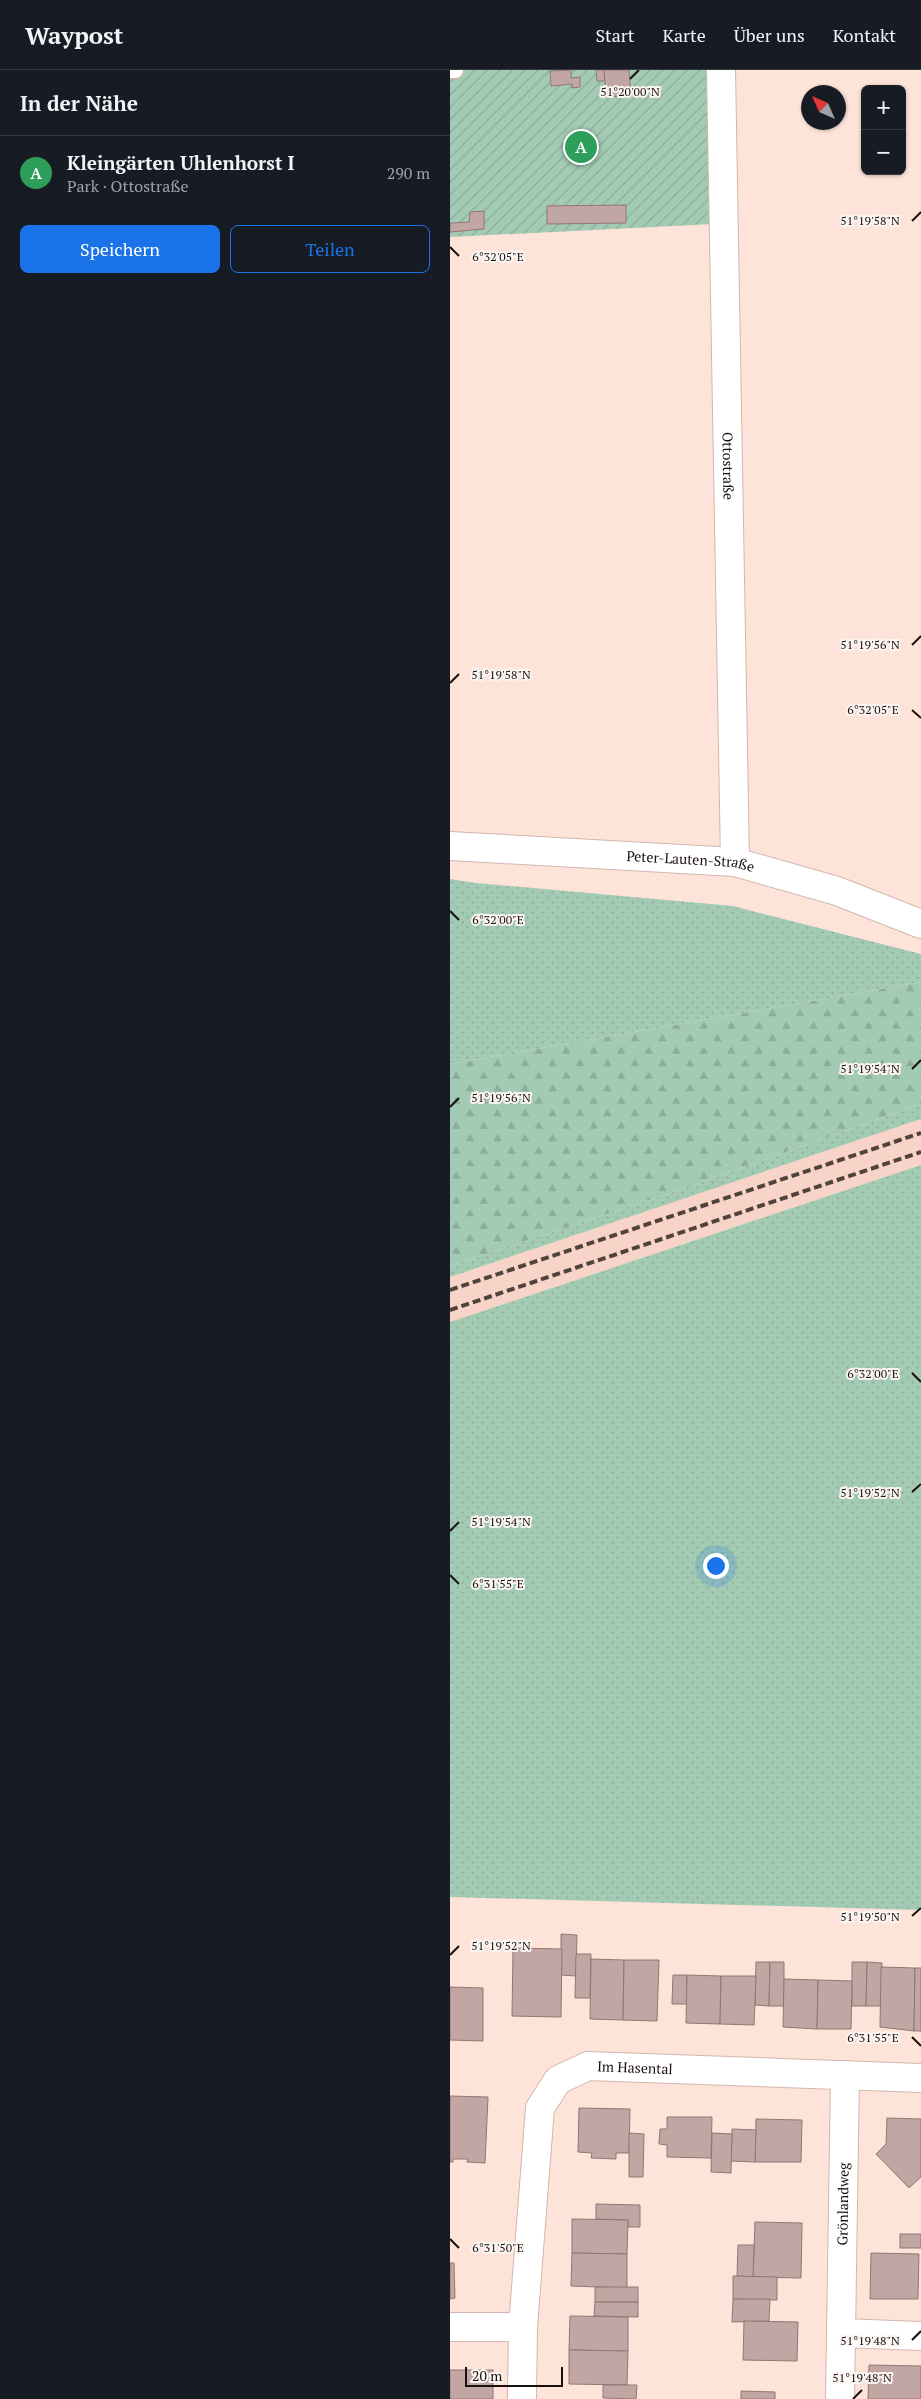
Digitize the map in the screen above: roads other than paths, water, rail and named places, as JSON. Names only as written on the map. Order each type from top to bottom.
[{"type":"street","name":"Ottostraße","points":[[715,72],[735,862]]},
{"type":"street","name":"Peter-Lauten-Straße","points":[[450,846],[735,862],[837,891],[921,924]]},
{"type":"street","name":"Im Hasental","points":[[522,2399],[523,2327],[540,2108],[558,2080],[588,2066],[921,2078]]},
{"type":"street","name":"Grönlandweg","points":[[840,2399],[845,2076]]},
{"type":"street","points":[[450,2327],[523,2327]]},
{"type":"street","points":[[842,2333],[921,2336]]},
{"type":"lane","points":[[450,70],[455,70]]},
{"type":"railway","points":[[450,1290],[921,1133]]},
{"type":"railway","points":[[450,1310],[921,1152]]},
{"type":"place","name":"Kleingärten Uhlenhorst I","points":[[581,147]]}]
